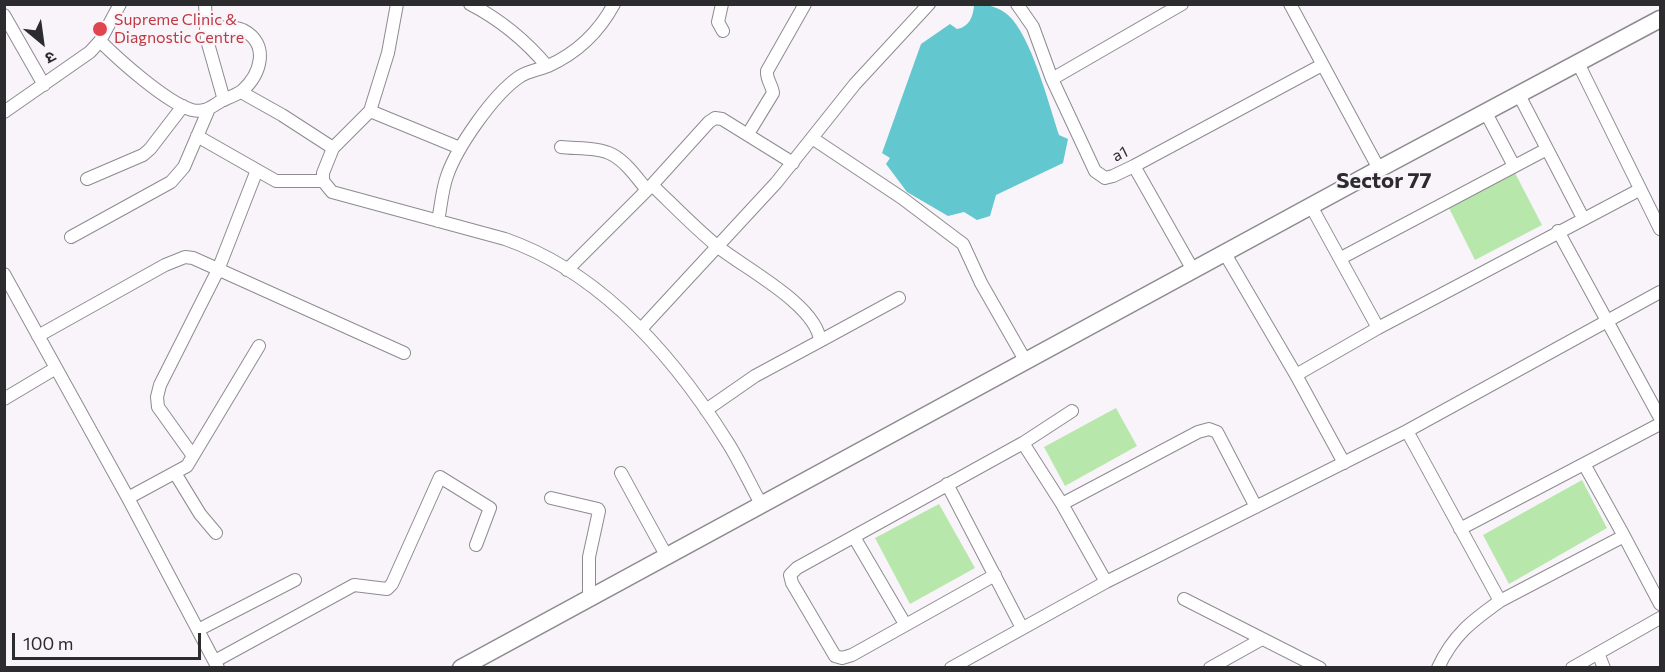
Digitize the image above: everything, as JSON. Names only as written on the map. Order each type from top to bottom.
[{"type":"street","points":[[4,112],[90,52],[100,41],[120,4]]},
{"type":"street","points":[[205,4],[210,50],[224,100]]},
{"type":"street","points":[[397,4],[388,53],[370,111],[333,148],[323,173],[323,181],[332,192],[505,238],[529,247],[567,270],[618,307],[658,347],[706,410],[730,446],[761,504]]},
{"type":"street","points":[[470,4],[507,26],[547,66]]},
{"type":"street","points":[[438,221],[444,184],[460,148],[494,101],[508,86],[530,71],[567,56],[593,35],[614,4]]},
{"type":"street","points":[[722,4],[718,22],[723,31]]},
{"type":"street","points":[[748,134],[773,93],[766,76],[767,71],[806,4]]},
{"type":"street","points":[[641,329],[793,163],[855,84],[929,4]]},
{"type":"street","name":"a1","points":[[1017,4],[1034,27],[1052,78],[1095,171],[1105,178],[1134,166],[1322,65]]},
{"type":"street","points":[[1052,78],[1182,4]]},
{"type":"street","points":[[1290,4],[1379,169]]},
{"type":"street","points":[[4,15],[44,86]]},
{"type":"street","points":[[461,668],[483,662],[589,597],[1224,252],[1660,19]]},
{"type":"street","points":[[71,237],[171,182],[180,174],[207,111],[240,92],[252,77],[261,61],[261,49],[258,43],[243,31],[235,28],[206,29]]},
{"type":"street","points":[[100,41],[133,72],[183,106],[207,111]]},
{"type":"street","points":[[1578,63],[1660,229]]},
{"type":"street","points":[[240,92],[282,115],[333,148]]},
{"type":"street","points":[[1519,95],[1583,218]]},
{"type":"street","points":[[87,178],[143,155],[183,106]]},
{"type":"street","points":[[370,111],[460,148]]},
{"type":"street","points":[[1486,112],[1514,166]]},
{"type":"street","points":[[567,270],[715,118],[722,119],[748,134],[793,163]]},
{"type":"street","points":[[197,136],[276,181],[323,181]]},
{"type":"street","points":[[812,138],[902,198],[963,244],[981,283],[1025,360]]},
{"type":"street","points":[[561,147],[605,152],[614,156],[718,247],[762,277],[807,314],[819,331],[820,341]]},
{"type":"street","points":[[1341,258],[1547,149]]},
{"type":"street","points":[[1134,166],[1193,270]]},
{"type":"street","points":[[194,456],[158,407],[159,385],[218,270],[257,170]]},
{"type":"street","points":[[1296,375],[1378,328],[1639,190]]},
{"type":"street","points":[[1311,206],[1378,328]]},
{"type":"street","points":[[1558,231],[1660,418]]},
{"type":"street","points":[[1224,252],[1344,463]]},
{"type":"street","points":[[38,336],[176,260],[193,258],[404,353]]},
{"type":"street","points":[[4,274],[217,664],[343,590],[360,585],[387,589],[392,584],[440,477],[490,507],[476,545]]},
{"type":"street","points":[[951,668],[1106,582],[1407,431],[1608,323],[1660,292]]},
{"type":"street","points":[[706,410],[755,376],[899,298]]},
{"type":"street","points":[[128,498],[187,466],[259,346]]},
{"type":"street","points":[[4,399],[56,368]]},
{"type":"street","points":[[995,575],[852,655],[842,658],[835,656],[792,583],[790,575],[797,568],[1023,443],[1072,411]]},
{"type":"street","points":[[1461,529],[1660,424]]},
{"type":"street","points":[[1062,504],[1198,432],[1209,429],[1217,432],[1256,507]]},
{"type":"street","points":[[1407,431],[1500,601]]},
{"type":"street","points":[[1023,443],[1062,504],[1106,582]]},
{"type":"street","points":[[1584,464],[1660,604]]},
{"type":"street","points":[[175,473],[200,514],[216,533]]},
{"type":"street","points":[[621,473],[666,555]]},
{"type":"street","points":[[947,484],[1022,628]]},
{"type":"street","points":[[551,498],[598,508],[589,557],[589,597]]},
{"type":"street","points":[[1438,668],[1462,629],[1500,601],[1624,536]]},
{"type":"street","points":[[854,537],[905,624]]},
{"type":"street","points":[[198,630],[295,580]]},
{"type":"street","points":[[1184,599],[1320,668]]},
{"type":"street","points":[[1572,668],[1660,618]]},
{"type":"street","points":[[1210,668],[1262,639]]},
{"type":"street","points":[[1598,653],[1604,668]]},
{"type":"green space","points":[[1515,173],[1542,225],[1475,260],[1449,208]]},
{"type":"green space","points":[[1116,408],[1137,446],[1065,486],[1044,447]]},
{"type":"green space","points":[[1582,480],[1607,528],[1509,584],[1483,535]]},
{"type":"green space","points":[[939,504],[975,568],[910,604],[875,538]]},
{"type":"water","points":[[978,4],[1001,10],[1016,25],[1032,54],[1059,135],[1068,139],[1063,163],[996,195],[990,216],[977,220],[964,212],[948,216],[907,192],[886,164],[890,158],[882,153],[921,44],[950,24],[957,29],[965,26],[971,18],[974,6]]},
{"type":"place","name":"Supreme Clinic & Diagnostic Centre","points":[[100,29]]},
{"type":"district","name":"Sector 77","points":[[1384,181]]}]
